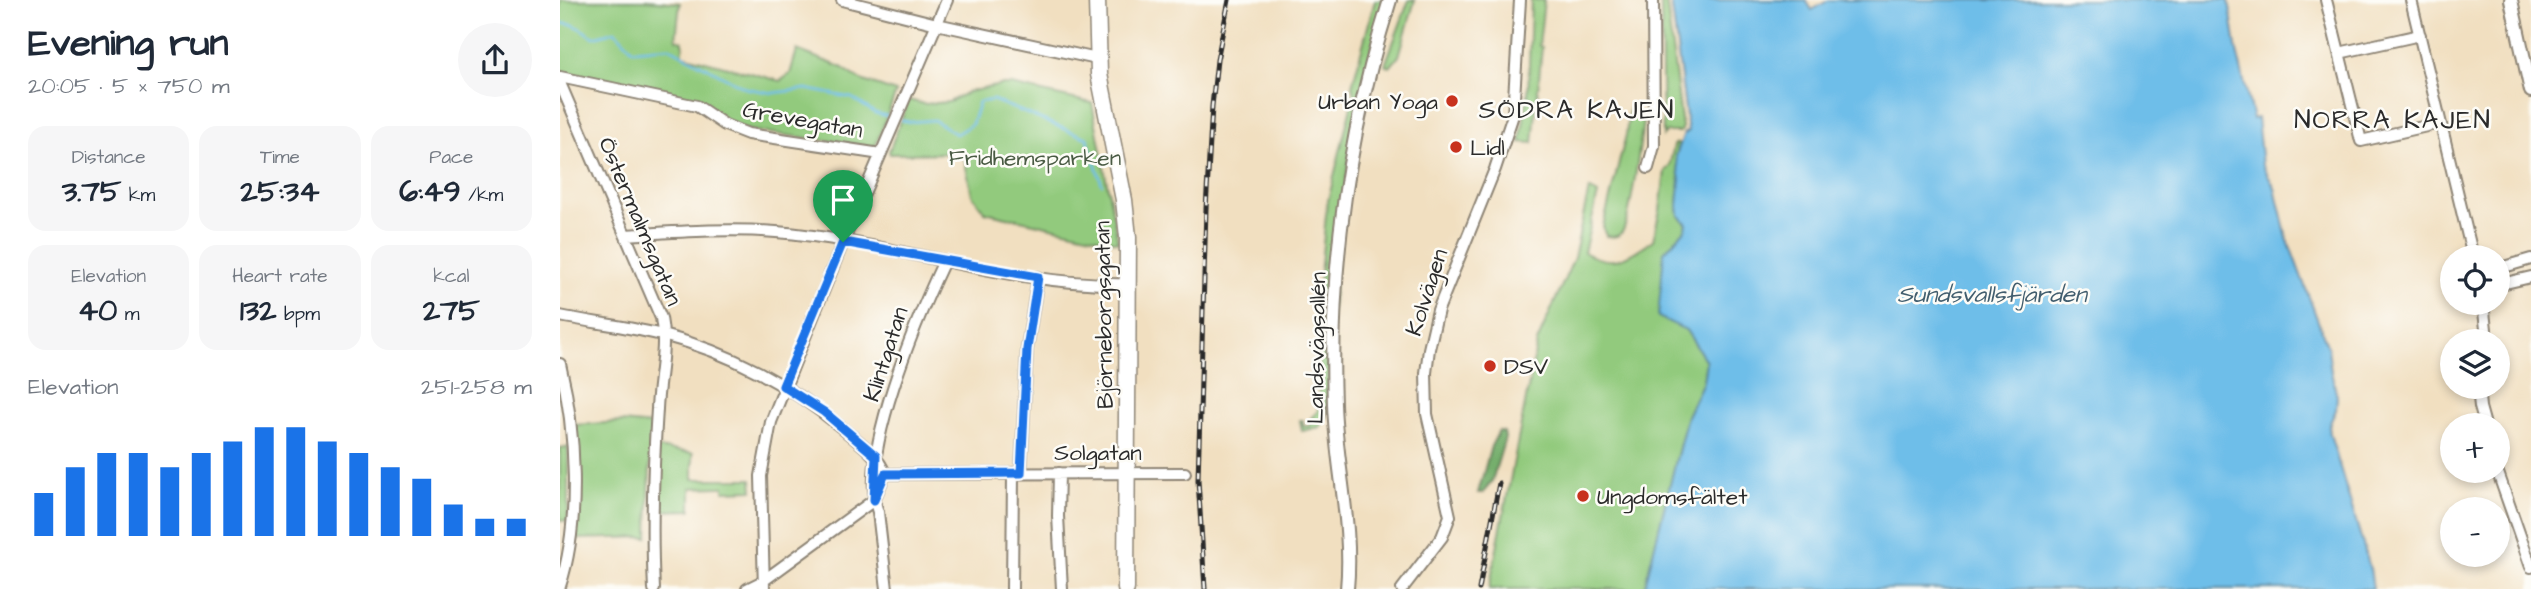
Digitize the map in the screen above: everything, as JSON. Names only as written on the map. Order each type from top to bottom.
[{"type":"highway","name":"Björneborgsgatan","points":[[1097,0],[1097,60],[1124,200],[1128,237],[1126,589]]},
{"type":"main road","name":"Landsvägsallén","points":[[1347,589],[1349,541],[1334,407],[1334,310],[1340,234],[1361,109],[1390,0]]},
{"type":"main road","name":"Landsvägsallén","points":[[1361,109],[1396,0]]},
{"type":"main road","points":[[2514,0],[2531,56]]},
{"type":"main road","points":[[2514,0],[2531,91]]},
{"type":"street","points":[[842,0],[1097,60]]},
{"type":"street","points":[[764,585],[761,476],[771,422],[783,386],[843,242],[947,0]]},
{"type":"street","name":"Kolvägen","points":[[1402,589],[1442,537],[1450,516],[1427,414],[1429,349],[1438,310],[1495,169],[1513,115],[1520,0]]},
{"type":"street","points":[[1648,168],[1654,146],[1653,0]]},
{"type":"street","points":[[2326,0],[2361,141],[2441,122]]},
{"type":"street","points":[[2411,0],[2470,245]]},
{"type":"street","points":[[2339,53],[2420,35]]},
{"type":"street","name":"Grevegatan","points":[[560,77],[697,106],[725,125],[748,134],[881,154]]},
{"type":"street","name":"Östermalmsgatan","points":[[560,83],[661,317],[664,335],[657,405],[653,496],[654,589]]},
{"type":"street","points":[[626,235],[704,230],[776,232],[1038,277],[1129,284]]},
{"type":"street","points":[[2510,265],[2531,259]]},
{"type":"street","name":"Klintgatan","points":[[887,589],[878,512],[874,500],[876,456],[898,372],[918,316],[944,261]]},
{"type":"street","points":[[1012,589],[1017,473],[1027,349],[1038,277]]},
{"type":"street","points":[[2510,282],[2531,277]]},
{"type":"street","points":[[560,316],[664,335],[725,357],[783,386],[824,412],[876,456],[885,474],[874,500],[764,585],[747,589]]},
{"type":"street","points":[[560,364],[571,427],[572,507],[571,547],[560,586]]},
{"type":"street","points":[[1059,473],[1058,516],[1062,589]]},
{"type":"street","name":"Solgatan","points":[[885,474],[1185,473]]},
{"type":"street","points":[[2502,483],[2531,567]]},
{"type":"green space","name":"Fridhemsparken","points":[[560,0],[646,0],[680,3],[676,39],[683,41],[683,55],[780,81],[790,74],[797,50],[841,67],[861,80],[896,92],[875,147],[736,127],[685,98],[563,74],[560,71]]},
{"type":"green space","points":[[1375,0],[1386,0],[1373,42],[1354,126],[1329,338],[1327,410],[1320,427],[1302,431],[1300,420],[1303,420],[1303,426],[1310,426],[1311,418],[1318,411],[1321,326],[1315,326],[1322,315],[1319,284],[1327,205],[1354,94],[1352,86]]},
{"type":"green space","points":[[1409,0],[1415,0],[1399,56],[1390,67],[1385,65]]},
{"type":"green space","points":[[1531,0],[1544,0],[1533,143],[1520,142],[1528,95]]},
{"type":"green space","points":[[1661,0],[1666,0],[1682,127],[1680,132],[1667,132],[1663,136]]},
{"type":"green space","name":"Fridhemsparken","points":[[1001,85],[1092,103],[1118,242],[985,212],[972,195],[963,153],[890,154],[909,100],[924,104],[949,102],[968,92]]},
{"type":"green space","points":[[1629,109],[1643,122],[1625,225],[1622,232],[1612,237],[1606,236],[1603,226],[1626,135]]},
{"type":"green space","name":"Ungdomsfältet","points":[[1677,143],[1679,216],[1687,224],[1685,230],[1664,252],[1686,330],[1706,361],[1703,382],[1687,416],[1644,589],[1489,589],[1537,342],[1574,258],[1589,189],[1598,194],[1584,252],[1604,260],[1628,256],[1653,240],[1665,171],[1669,167],[1674,145]]},
{"type":"green space","points":[[622,422],[651,425],[648,537],[576,539],[574,425]]},
{"type":"green space","points":[[1499,431],[1504,432],[1505,438],[1492,481],[1483,493],[1478,493],[1491,446]]},
{"type":"green space","points":[[568,447],[568,521],[560,520],[560,448]]},
{"type":"green space","points":[[657,448],[693,453],[693,479],[752,479],[753,490],[691,488],[691,510],[655,511]]},
{"type":"water","name":"Sundsvallsfjärden","points":[[1671,0],[1806,0],[1812,10],[1829,0],[2229,0],[2236,47],[2253,119],[2257,118],[2262,165],[2275,188],[2287,238],[2328,348],[2337,396],[2336,410],[2329,425],[2330,434],[2370,568],[2373,589],[1644,589],[1687,416],[1703,382],[1706,361],[1686,330],[1658,317],[1664,252],[1685,230],[1687,224],[1679,215],[1678,206],[1680,181],[1676,156],[1684,133],[1688,132]]},
{"type":"waterway","points":[[560,23],[574,25],[594,37],[615,31],[633,50],[669,47],[745,88],[773,93],[806,89],[852,98],[875,113],[887,116]]},
{"type":"waterway","points":[[902,120],[934,120],[956,134],[972,124],[979,102],[993,100],[1087,138],[1102,184]]},
{"type":"railway","points":[[1205,589],[1198,480],[1206,209],[1217,60],[1229,0]]},
{"type":"railway","points":[[1479,589],[1499,483]]},
{"type":"place","name":"Urban Yoga","points":[[1452,101]]},
{"type":"place","name":"Lidl","points":[[1456,147]]},
{"type":"place","name":"DSV","points":[[1490,366]]},
{"type":"place","name":"Ungdomsfältet","points":[[1583,496]]},
{"type":"district","name":"SÖDRA KAJEN","points":[[1577,109]]},
{"type":"district","name":"NORRA KAJEN","points":[[2393,119]]},
{"type":"route","points":[[843,242],[1038,277],[1027,349],[1021,473],[885,474],[874,500],[876,456],[824,412],[783,386],[843,242]]}]
